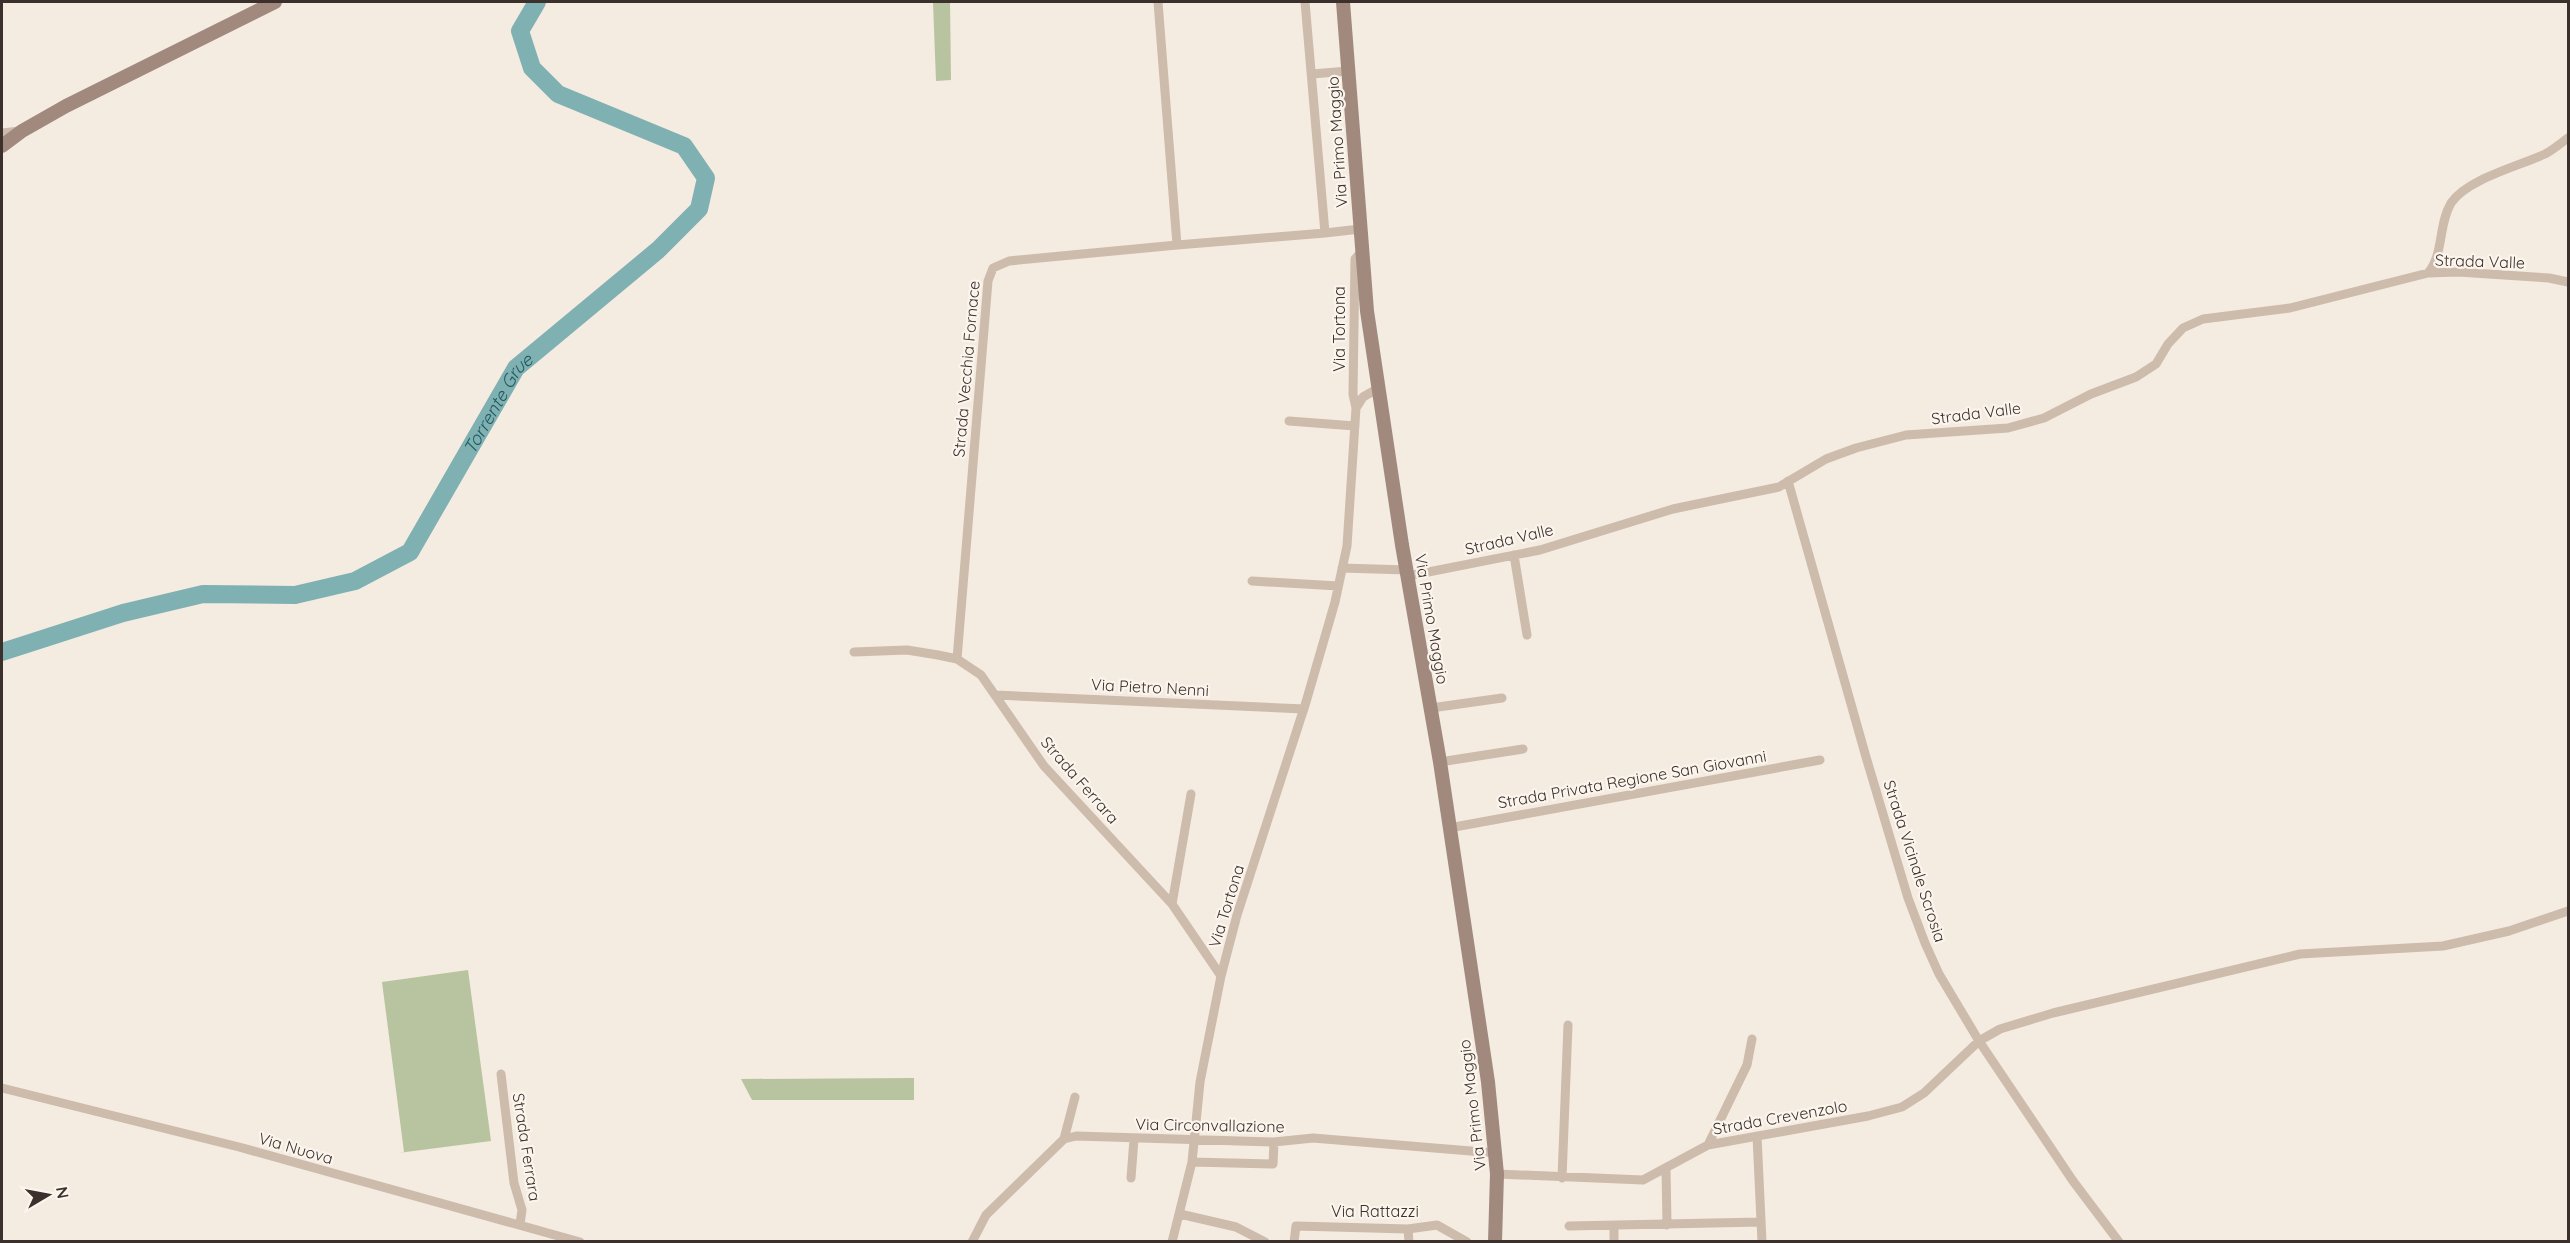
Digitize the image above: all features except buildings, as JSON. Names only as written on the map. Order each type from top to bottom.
[{"type":"main road","points":[[2,146],[22,131],[66,106],[275,2]]},
{"type":"main road","name":"Via Primo Maggio","points":[[1343,2],[1360,229],[1377,388],[1440,762],[1488,1082],[1497,1174],[1495,1242]]},
{"type":"street","points":[[1158,2],[1177,244]]},
{"type":"street","points":[[1305,2],[1325,233]]},
{"type":"street","points":[[1312,74],[1348,71]]},
{"type":"street","points":[[2,133],[22,131]]},
{"type":"street","points":[[2428,273],[2435,265],[2444,222],[2451,203],[2466,188],[2548,152],[2568,138]]},
{"type":"street","name":"Strada Vecchia Fornace","points":[[957,659],[976,411],[988,281],[993,268],[1009,261],[1360,229]]},
{"type":"street","name":"Via Tortona","points":[[1172,1242],[1192,1162],[1200,1082],[1221,976],[1237,915],[1304,709],[1347,546],[1356,408],[1353,393],[1353,287],[1355,259],[1362,251]]},
{"type":"street","name":"Strada Valle","points":[[1342,568],[1407,573],[1539,550],[1673,509],[1779,487],[1826,459],[1856,448],[1906,435],[2008,428],[2044,418],[2091,394],[2136,377],[2156,364],[2168,344],[2183,328],[2203,319],[2290,308],[2428,273],[2458,272],[2549,278],[2568,282]]},
{"type":"street","points":[[1356,408],[1363,397],[1377,388]]},
{"type":"street","points":[[1289,422],[1355,426]]},
{"type":"street","name":"Strada Vicinale Scrosia","points":[[1788,481],[1908,898],[1939,974],[1979,1041],[2073,1181],[2119,1242]]},
{"type":"street","points":[[1514,555],[1527,635]]},
{"type":"street","points":[[1252,580],[1338,586]]},
{"type":"street","name":"Strada Ferrara","points":[[854,652],[907,650],[957,659],[981,675],[1044,766],[1172,904],[1221,976]]},
{"type":"street","name":"Via Pietro Nenni","points":[[995,695],[1304,709]]},
{"type":"street","points":[[1431,708],[1502,698]]},
{"type":"street","points":[[1440,762],[1523,748]]},
{"type":"street","name":"Strada Privata Regione San Giovanni","points":[[1449,828],[1820,760]]},
{"type":"street","points":[[1172,904],[1191,794]]},
{"type":"street","name":"Strada Crevenzolo","points":[[1497,1174],[1643,1180],[1708,1145],[1868,1116],[1902,1107],[1924,1093],[1979,1041],[2000,1029],[2052,1013],[2300,954],[2443,945],[2509,931],[2568,911]]},
{"type":"street","points":[[1562,1178],[1568,1025]]},
{"type":"street","points":[[1708,1145],[1747,1065],[1752,1039]]},
{"type":"street","name":"Strada Ferrara","points":[[501,1074],[514,1183],[522,1210],[520,1224]]},
{"type":"street","name":"Via Nuova","points":[[2,1088],[239,1147],[580,1242]]},
{"type":"street","points":[[972,1242],[986,1215],[1064,1139],[1075,1097]]},
{"type":"street","name":"Via Circonvallazione","points":[[1064,1139],[1076,1136],[1274,1143],[1313,1138],[1495,1153]]},
{"type":"street","points":[[1757,1136],[1762,1242]]},
{"type":"street","points":[[1131,1178],[1134,1139]]},
{"type":"street","points":[[1192,1162],[1273,1164],[1274,1143]]},
{"type":"street","points":[[1666,1169],[1667,1225]]},
{"type":"street","points":[[1180,1215],[1236,1227],[1265,1242]]},
{"type":"street","points":[[1569,1226],[1761,1222]]},
{"type":"street","name":"Via Rattazzi","points":[[1294,1242],[1296,1226],[1408,1229],[1437,1225],[1467,1242]]},
{"type":"street","points":[[1614,1226],[1614,1242]]},
{"type":"street","points":[[1408,1229],[1409,1242]]},
{"type":"green space","points":[[933,2],[950,2],[951,80],[936,81]]},
{"type":"green space","points":[[468,970],[491,1141],[398,1153],[404,1152],[382,982]]},
{"type":"green space","points":[[914,1078],[914,1100],[752,1100],[741,1079]]},
{"type":"waterway","name":"Torrente Grue","points":[[2,652],[123,613],[203,594],[295,595],[355,581],[410,552],[516,368],[658,250],[699,209],[706,178],[684,146],[558,94],[532,68],[520,31],[537,2]]}]
